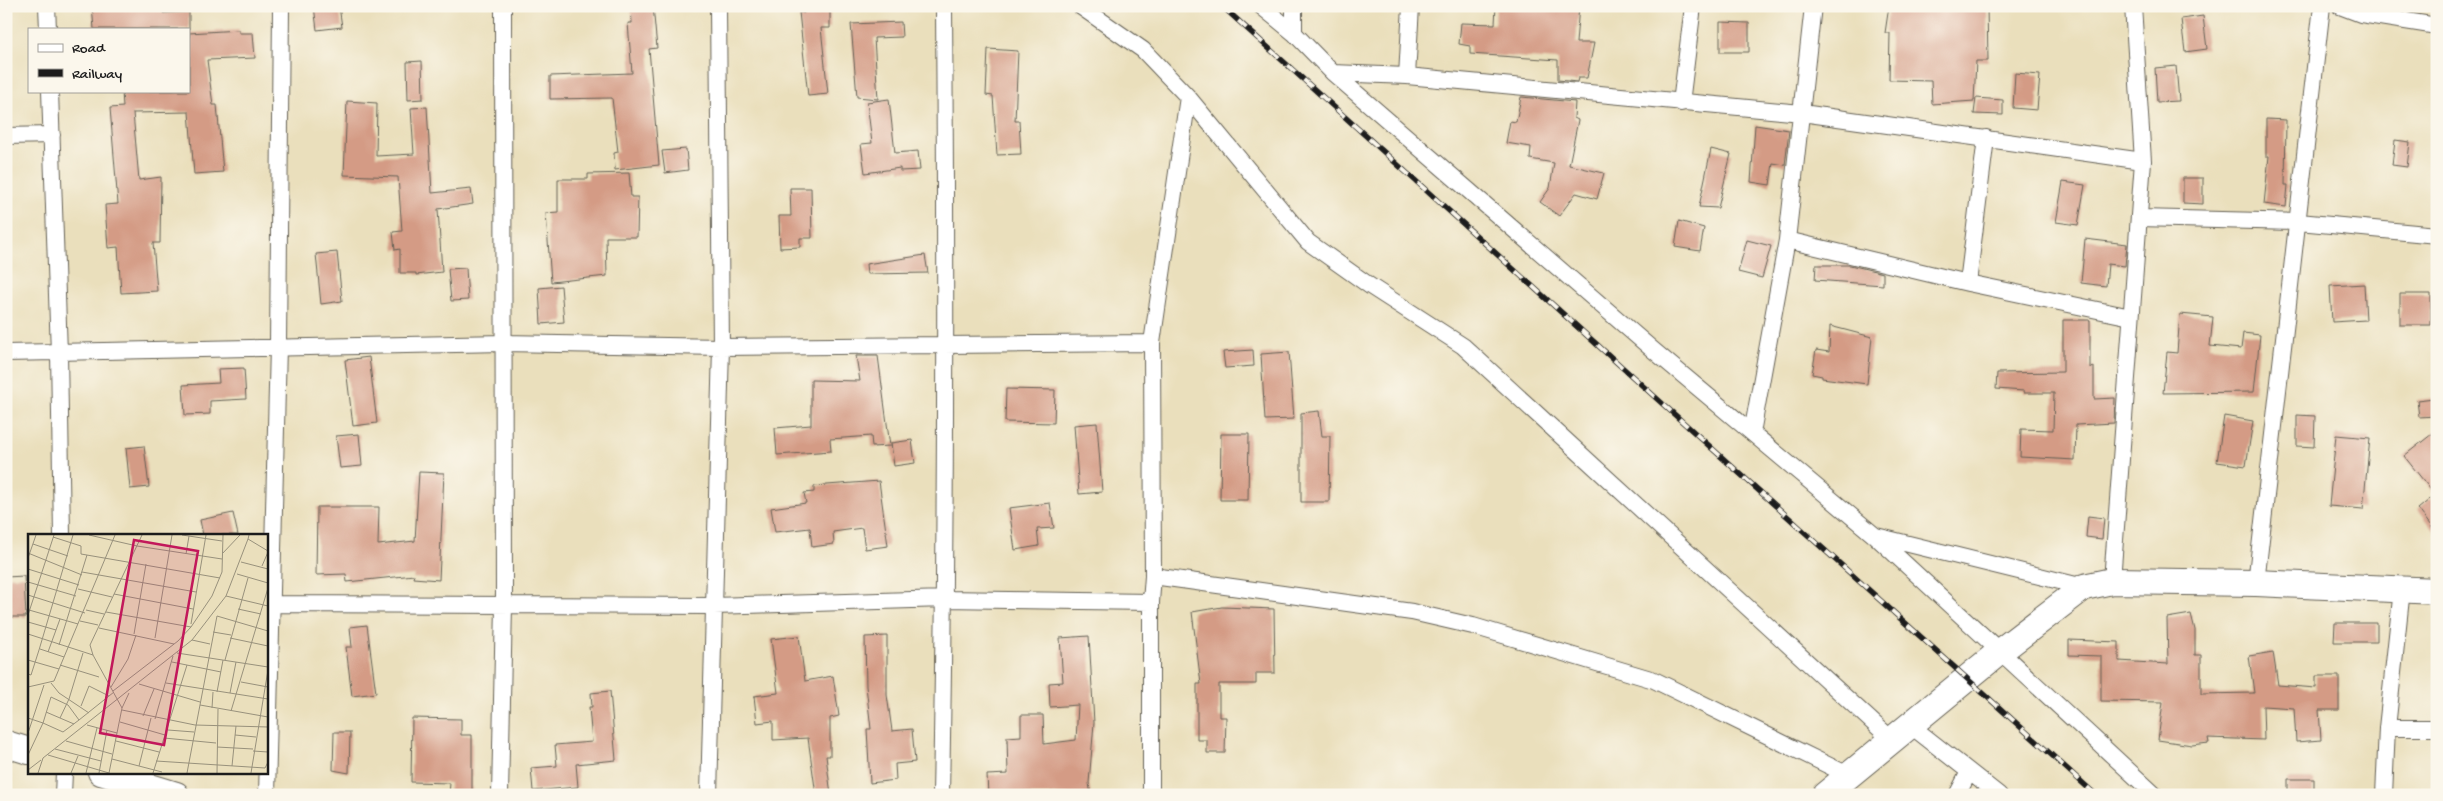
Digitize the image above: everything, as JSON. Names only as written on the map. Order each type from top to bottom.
[{"type":"main road","points":[[1825,795],[1998,653],[2084,587],[2112,581],[2256,583],[2437,591]]},
{"type":"main road","points":[[6,744],[28,751]]},
{"type":"main road","points":[[108,774],[176,795]]},
{"type":"street","points":[[47,6],[48,28]]},
{"type":"street","points":[[268,747],[278,346],[281,6]]},
{"type":"street","points":[[500,795],[504,605],[503,6]]},
{"type":"street","points":[[709,795],[721,347],[718,6]]},
{"type":"street","points":[[941,795],[945,599],[946,344],[944,6]]},
{"type":"street","points":[[1080,6],[1144,50],[1188,97],[1308,242],[1370,286],[1463,346],[1901,732],[1969,772],[1999,795]]},
{"type":"street","points":[[1262,6],[1294,33],[1333,73],[1874,536],[1998,653],[2155,795]]},
{"type":"street","points":[[1294,6],[1294,33]]},
{"type":"street","points":[[1407,76],[1411,6]]},
{"type":"street","points":[[1681,103],[1693,6]]},
{"type":"street","points":[[1752,433],[1787,240],[1813,6]]},
{"type":"street","points":[[2112,581],[2143,161],[2134,6]]},
{"type":"street","points":[[2256,583],[2299,222],[2322,6]]},
{"type":"street","points":[[2340,6],[2437,26]]},
{"type":"street","points":[[1333,73],[1407,76],[1802,113],[2143,161]]},
{"type":"street","points":[[50,92],[59,353],[62,534]]},
{"type":"street","points":[[1151,795],[1151,602],[1153,576],[1152,343],[1188,97]]},
{"type":"street","points":[[6,136],[52,135]]},
{"type":"street","points":[[1968,283],[1986,138]]},
{"type":"street","points":[[2139,218],[2299,222],[2437,235]]},
{"type":"street","points":[[1787,240],[1968,283],[2132,317]]},
{"type":"street","points":[[6,353],[504,342],[721,347],[1152,343]]},
{"type":"street","points":[[1874,536],[2084,587]]},
{"type":"street","points":[[1153,576],[1412,612],[1473,626],[1654,680],[1848,775]]},
{"type":"street","points":[[2384,795],[2387,728],[2402,589]]},
{"type":"street","points":[[271,604],[714,606],[945,599],[1151,602]]},
{"type":"street","points":[[2387,728],[2437,728]]},
{"type":"street","points":[[1957,795],[1969,772]]},
{"type":"street","points":[[63,795],[64,774]]},
{"type":"street","points":[[267,774],[267,795]]},
{"type":"building","points":[[92,6],[162,6],[163,13],[189,12],[189,28],[94,28]]},
{"type":"building","points":[[314,6],[339,6],[342,27],[317,30]]},
{"type":"building","points":[[631,6],[653,6],[657,48],[649,49],[659,165],[615,170],[614,153],[618,152],[612,98],[550,99],[550,76],[632,73],[628,23],[632,23]]},
{"type":"building","points":[[804,6],[830,6],[830,28],[821,28],[828,94],[808,96],[799,12],[804,13]]},
{"type":"building","points":[[1496,6],[1579,6],[1576,43],[1594,43],[1587,78],[1578,78],[1577,82],[1558,80],[1558,60],[1470,54],[1470,46],[1459,44],[1461,23],[1495,24]]},
{"type":"building","points":[[1889,6],[1987,6],[1988,61],[1976,61],[1974,101],[1932,104],[1931,81],[1889,80],[1890,33],[1885,33]]},
{"type":"building","points":[[2203,16],[2207,49],[2185,52],[2181,19]]},
{"type":"building","points":[[901,22],[902,37],[874,38],[878,99],[857,97],[851,24]]},
{"type":"building","points":[[1720,22],[1749,23],[1749,52],[1720,52]]},
{"type":"building","points":[[239,30],[239,33],[253,33],[255,58],[207,60],[213,105],[217,105],[223,172],[194,174],[189,112],[133,113],[139,180],[161,177],[160,243],[153,243],[157,291],[121,293],[118,247],[108,248],[105,205],[118,204],[110,108],[123,107],[122,92],[190,92],[190,33]]},
{"type":"building","points":[[988,49],[1018,51],[1015,121],[1019,121],[1021,154],[997,155],[993,96],[986,95]]},
{"type":"building","points":[[422,61],[423,99],[408,100],[407,62]]},
{"type":"building","points":[[2176,66],[2179,101],[2157,102],[2155,68]]},
{"type":"building","points":[[2015,73],[2040,75],[2037,110],[2013,108]]},
{"type":"building","points":[[1521,97],[1575,102],[1574,118],[1578,120],[1569,165],[1604,173],[1597,199],[1576,193],[1559,216],[1540,202],[1550,188],[1554,163],[1530,159],[1531,147],[1506,143],[1510,121],[1516,122]]},
{"type":"building","points":[[1976,98],[2003,100],[2003,115],[1974,114]]},
{"type":"building","points":[[889,99],[895,153],[918,151],[920,170],[900,171],[900,168],[865,173],[861,144],[872,143],[867,102]]},
{"type":"building","points":[[347,101],[377,103],[376,156],[414,154],[411,108],[427,107],[432,193],[471,189],[473,204],[438,209],[442,272],[416,275],[416,273],[400,273],[400,249],[395,250],[393,232],[402,231],[398,177],[344,175]]},
{"type":"building","points":[[2266,119],[2286,120],[2285,185],[2288,185],[2286,207],[2264,204],[2269,156],[2266,156]]},
{"type":"building","points":[[1755,125],[1789,130],[1785,165],[1773,163],[1770,185],[1751,182]]},
{"type":"building","points":[[2395,140],[2410,142],[2407,167],[2392,165]]},
{"type":"building","points":[[686,149],[688,170],[665,173],[662,151]]},
{"type":"building","points":[[1711,149],[1731,154],[1718,208],[1699,207]]},
{"type":"building","points":[[629,173],[631,197],[638,197],[637,237],[606,237],[607,276],[551,282],[546,213],[558,212],[558,179],[588,179],[588,174]]},
{"type":"building","points":[[2183,178],[2203,178],[2203,204],[2183,203]]},
{"type":"building","points":[[2063,182],[2085,185],[2078,225],[2056,222]]},
{"type":"building","points":[[790,188],[811,188],[812,238],[800,238],[800,247],[780,248],[779,216],[791,216]]},
{"type":"building","points":[[1679,221],[1704,228],[1700,251],[1675,247]]},
{"type":"building","points":[[2085,239],[2127,244],[2125,266],[2108,264],[2106,286],[2081,283]]},
{"type":"building","points":[[1747,240],[1771,246],[1762,278],[1738,272]]},
{"type":"building","points":[[337,252],[342,301],[321,304],[316,254]]},
{"type":"building","points":[[925,255],[928,273],[867,274],[866,264]]},
{"type":"building","points":[[1816,265],[1850,265],[1883,273],[1883,285],[1815,280]]},
{"type":"building","points":[[466,268],[468,300],[451,301],[448,269]]},
{"type":"building","points":[[2364,284],[2366,320],[2332,322],[2330,286]]},
{"type":"building","points":[[561,286],[564,322],[541,324],[539,288]]},
{"type":"building","points":[[2400,294],[2431,294],[2431,325],[2400,325]]},
{"type":"building","points":[[2180,314],[2213,317],[2210,346],[2241,349],[2243,333],[2260,335],[2254,392],[2163,393],[2167,352],[2177,353]]},
{"type":"building","points":[[2063,320],[2090,320],[2090,368],[2094,367],[2094,399],[2115,398],[2114,423],[2076,425],[2075,460],[2020,457],[2021,429],[2053,430],[2054,393],[2024,393],[2024,391],[1996,389],[1997,373],[2063,372]]},
{"type":"building","points":[[1830,326],[1872,337],[1867,384],[1822,378],[1822,376],[1812,374],[1816,350],[1829,352]]},
{"type":"building","points":[[1253,350],[1254,366],[1225,368],[1223,352]]},
{"type":"building","points":[[1289,352],[1294,419],[1265,420],[1261,354]]},
{"type":"building","points":[[856,356],[878,356],[890,446],[872,447],[871,436],[830,439],[831,451],[777,455],[775,428],[811,425],[811,380],[860,381]]},
{"type":"building","points":[[369,357],[377,423],[353,426],[345,360]]},
{"type":"building","points":[[244,368],[246,399],[210,401],[210,414],[185,415],[183,385],[219,383],[218,369]]},
{"type":"building","points":[[1006,389],[1055,390],[1054,423],[1005,422]]},
{"type":"building","points":[[2434,398],[2436,416],[2419,417],[2417,400]]},
{"type":"building","points":[[1319,411],[1322,436],[1330,436],[1329,502],[1301,502],[1301,413]]},
{"type":"building","points":[[2297,415],[2315,416],[2314,447],[2297,446]]},
{"type":"building","points":[[2224,416],[2253,421],[2246,466],[2217,462]]},
{"type":"building","points":[[1097,423],[1102,492],[1079,494],[1074,425]]},
{"type":"building","points":[[2437,430],[2437,534],[2418,509],[2435,495],[2404,456]]},
{"type":"building","points":[[359,434],[362,466],[340,468],[336,436]]},
{"type":"building","points":[[1221,434],[1249,434],[1248,500],[1220,500]]},
{"type":"building","points":[[2336,435],[2370,438],[2363,509],[2329,506]]},
{"type":"building","points":[[912,440],[915,463],[894,466],[891,443]]},
{"type":"building","points":[[144,446],[149,487],[130,489],[126,448]]},
{"type":"building","points":[[419,472],[444,473],[439,580],[413,578],[414,575],[347,582],[346,574],[316,575],[317,507],[379,507],[378,545],[415,541]]},
{"type":"building","points":[[879,481],[888,546],[865,549],[862,528],[833,532],[834,544],[812,547],[810,528],[775,532],[771,508],[806,503],[804,493],[814,492],[814,486]]},
{"type":"building","points":[[1050,503],[1054,528],[1037,529],[1039,546],[1015,550],[1009,508]]},
{"type":"building","points":[[233,513],[238,534],[203,534],[200,520]]},
{"type":"building","points":[[2088,516],[2104,518],[2102,539],[2086,537]]},
{"type":"building","points":[[24,576],[26,617],[6,617],[6,577]]},
{"type":"building","points":[[1222,607],[1274,609],[1275,673],[1256,673],[1256,684],[1219,684],[1219,717],[1226,717],[1225,753],[1207,753],[1207,740],[1197,740],[1197,684],[1201,684],[1192,612]]},
{"type":"building","points":[[2191,614],[2195,630],[2195,655],[2201,655],[2201,694],[2254,693],[2249,656],[2273,652],[2278,685],[2316,688],[2316,676],[2339,676],[2339,710],[2319,710],[2321,740],[2296,742],[2294,708],[2263,706],[2264,740],[2208,738],[2209,743],[2192,745],[2158,740],[2163,702],[2101,701],[2101,656],[2069,655],[2069,640],[2119,642],[2119,661],[2168,664],[2167,618]]},
{"type":"building","points":[[2335,623],[2377,623],[2377,642],[2334,642]]},
{"type":"building","points":[[367,625],[376,693],[352,696],[346,647],[352,647],[350,627]]},
{"type":"building","points":[[799,636],[805,681],[833,676],[839,716],[830,718],[830,756],[826,756],[831,795],[816,795],[808,738],[773,740],[773,721],[757,723],[754,696],[778,693],[771,639]]},
{"type":"building","points":[[887,636],[887,695],[892,731],[912,729],[915,762],[895,764],[896,780],[870,783],[867,729],[871,729],[866,686],[865,637]]},
{"type":"building","points":[[1089,636],[1094,723],[1089,783],[1091,795],[988,795],[987,775],[1008,774],[1007,737],[1021,736],[1021,715],[1043,715],[1044,744],[1076,740],[1078,705],[1050,707],[1049,683],[1063,682],[1060,638]]},
{"type":"building","points":[[610,691],[616,760],[576,764],[578,787],[533,791],[531,768],[557,766],[555,745],[592,742],[589,707],[592,707],[591,693]]},
{"type":"building","points":[[412,718],[461,719],[461,735],[472,735],[472,795],[449,795],[450,783],[411,782]]},
{"type":"building","points":[[334,732],[350,732],[349,773],[333,770]]},
{"type":"building","points":[[2288,779],[2314,779],[2314,795],[2288,795]]},
{"type":"railway","points":[[1222,6],[2096,795]]}]
